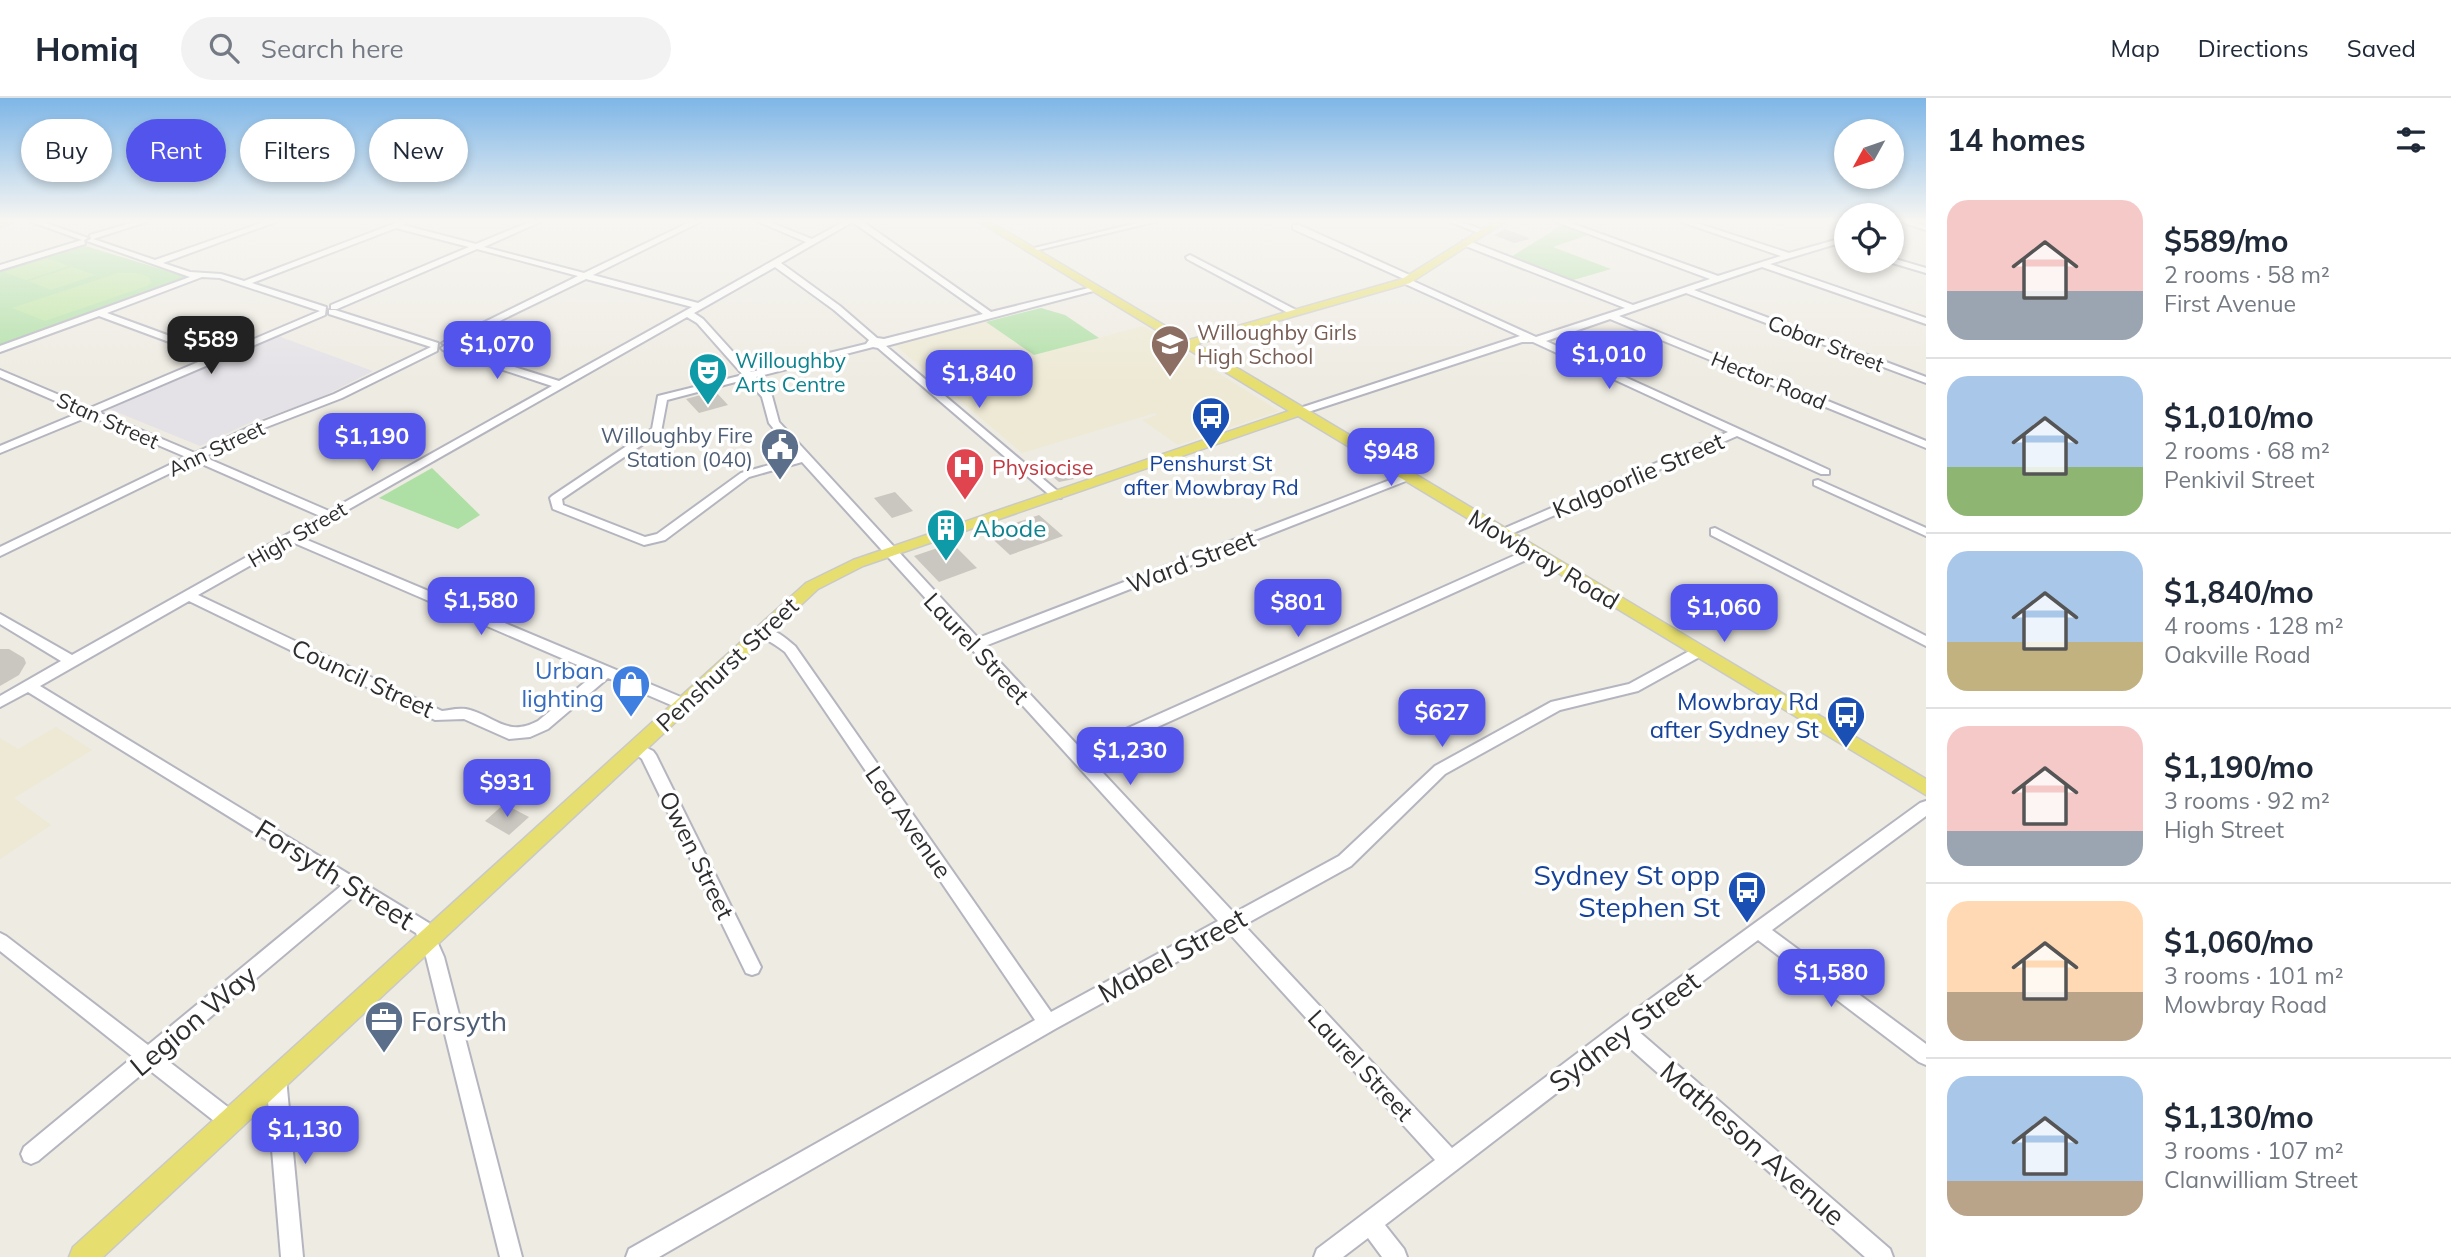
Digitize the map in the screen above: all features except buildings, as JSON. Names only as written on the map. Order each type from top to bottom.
[{"type":"main road","name":"Mowbray Road","points":[[1072,275],[1407,477],[1510,530],[1533,552],[1926,788]]},
{"type":"main road","points":[[1186,344],[1409,280],[1417,275]]},
{"type":"main road","points":[[1214,361],[1209,354],[1209,346],[1226,332]]},
{"type":"main road","name":"Penshurst Street","points":[[83,1257],[800,595],[826,577],[890,553],[1298,412]]},
{"type":"street","points":[[0,349],[200,275]]},
{"type":"street","points":[[202,275],[220,276],[245,283],[560,385]]},
{"type":"street","points":[[245,283],[265,275]]},
{"type":"street","points":[[0,450],[410,275]]},
{"type":"street","points":[[582,275],[699,306]]},
{"type":"street","name":"High Street","points":[[0,702],[754,275]]},
{"type":"street","points":[[792,275],[837,308],[1057,496]]},
{"type":"street","points":[[934,275],[990,315]]},
{"type":"street","points":[[1224,275],[1295,313]]},
{"type":"street","points":[[1399,275],[1530,339],[1825,472]]},
{"type":"street","points":[[1548,275],[1632,308]]},
{"type":"street","points":[[1707,275],[1718,279]]},
{"type":"street","name":"Penshurst Street","points":[[1298,412],[1518,340],[1540,340],[1729,275]]},
{"type":"street","points":[[1794,275],[1926,321]]},
{"type":"street","name":"Ann Street","points":[[0,552],[260,426],[338,396],[585,276]]},
{"type":"street","points":[[804,458],[745,475],[661,537],[644,541],[557,507],[556,498],[657,430],[662,398],[1094,288]]},
{"type":"street","name":"Cobar Street","points":[[1686,290],[1926,380]]},
{"type":"street","points":[[99,313],[219,357]]},
{"type":"street","name":"Laurel Street","points":[[687,313],[700,321],[768,397],[774,423],[804,458],[1451,1162]]},
{"type":"street","name":"Hector Road","points":[[1611,316],[1926,445]]},
{"type":"street","name":"Stan Street","points":[[0,373],[331,516]]},
{"type":"street","name":"Kalgoorlie Street","points":[[1510,530],[1736,432]]},
{"type":"street","name":"Ward Street","points":[[974,645],[1407,477]]},
{"type":"street","points":[[1818,483],[1926,532]]},
{"type":"street","points":[[1715,531],[1926,642]]},
{"type":"street","points":[[292,538],[683,704]]},
{"type":"street","points":[[1078,757],[1533,552]]},
{"type":"street","name":"Council Street","points":[[189,596],[440,716],[466,714],[509,734],[536,730],[606,672]]},
{"type":"street","points":[[0,618],[72,662]]},
{"type":"street","name":"Lea Avenue","points":[[762,631],[777,638],[790,649],[1048,1023]]},
{"type":"street","name":"Mabel Street","points":[[637,1257],[1048,1023],[1345,861],[1440,770],[1556,706],[1633,688],[1699,652]]},
{"type":"street","name":"Forsyth Street","points":[[29,686],[423,928],[435,957],[511,1257]]},
{"type":"street","name":"Owen Street","points":[[636,748],[648,755],[752,967]]},
{"type":"street","name":"Sydney Street","points":[[1325,1257],[1623,1030],[1926,807]]},
{"type":"street","name":"Legion Way","points":[[32,1154],[355,885]]},
{"type":"street","points":[[1759,931],[1926,1056]]},
{"type":"street","points":[[0,941],[230,1121]]},
{"type":"street","name":"Matheson Avenue","points":[[1623,1030],[1882,1257]]},
{"type":"street","points":[[276,1078],[292,1257]]},
{"type":"street","points":[[1370,1223],[1396,1257]]},
{"type":"shaded area","points":[[986,322],[1034,355],[1143,326],[1279,411],[1178,445],[1142,420],[1157,415],[1155,413],[1022,453],[895,345]]},
{"type":"shaded area","points":[[278,336],[373,371],[318,399],[247,424],[200,446],[107,408]]},
{"type":"shaded area","points":[[56,727],[92,750],[14,798],[51,825],[0,859],[0,738],[18,749]]},
{"type":"green space","points":[[0,275],[187,277],[0,345]]},
{"type":"green space","points":[[12,275],[41,275],[26,280]]},
{"type":"green space","points":[[47,275],[95,275],[51,290],[29,281]]},
{"type":"green space","points":[[112,275],[143,275],[149,277],[151,283],[45,321],[12,308]]},
{"type":"green space","points":[[1555,275],[1590,275],[1570,281]]},
{"type":"green space","points":[[1041,308],[1065,315],[1099,338],[1034,355],[986,322]]},
{"type":"green space","points":[[432,468],[480,515],[458,529],[379,498]]},
{"type":"place","name":"Willoughby Girls High School","points":[[1170,378]]},
{"type":"place","name":"Willoughby Arts Centre","points":[[708,406]]},
{"type":"place","name":"Penshurst St after Mowbray Rd","points":[[1211,450]]},
{"type":"place","name":"Willoughby Fire Station (040)","points":[[780,481]]},
{"type":"place","name":"Physiocise","points":[[965,501]]},
{"type":"place","name":"Abode","points":[[946,562]]},
{"type":"place","name":"Urban lighting","points":[[631,718]]},
{"type":"place","name":"Mowbray Rd after Sydney St","points":[[1846,749]]},
{"type":"place","name":"Sydney St opp Stephen St","points":[[1747,924]]},
{"type":"place","name":"Forsyth","points":[[384,1054]]}]
